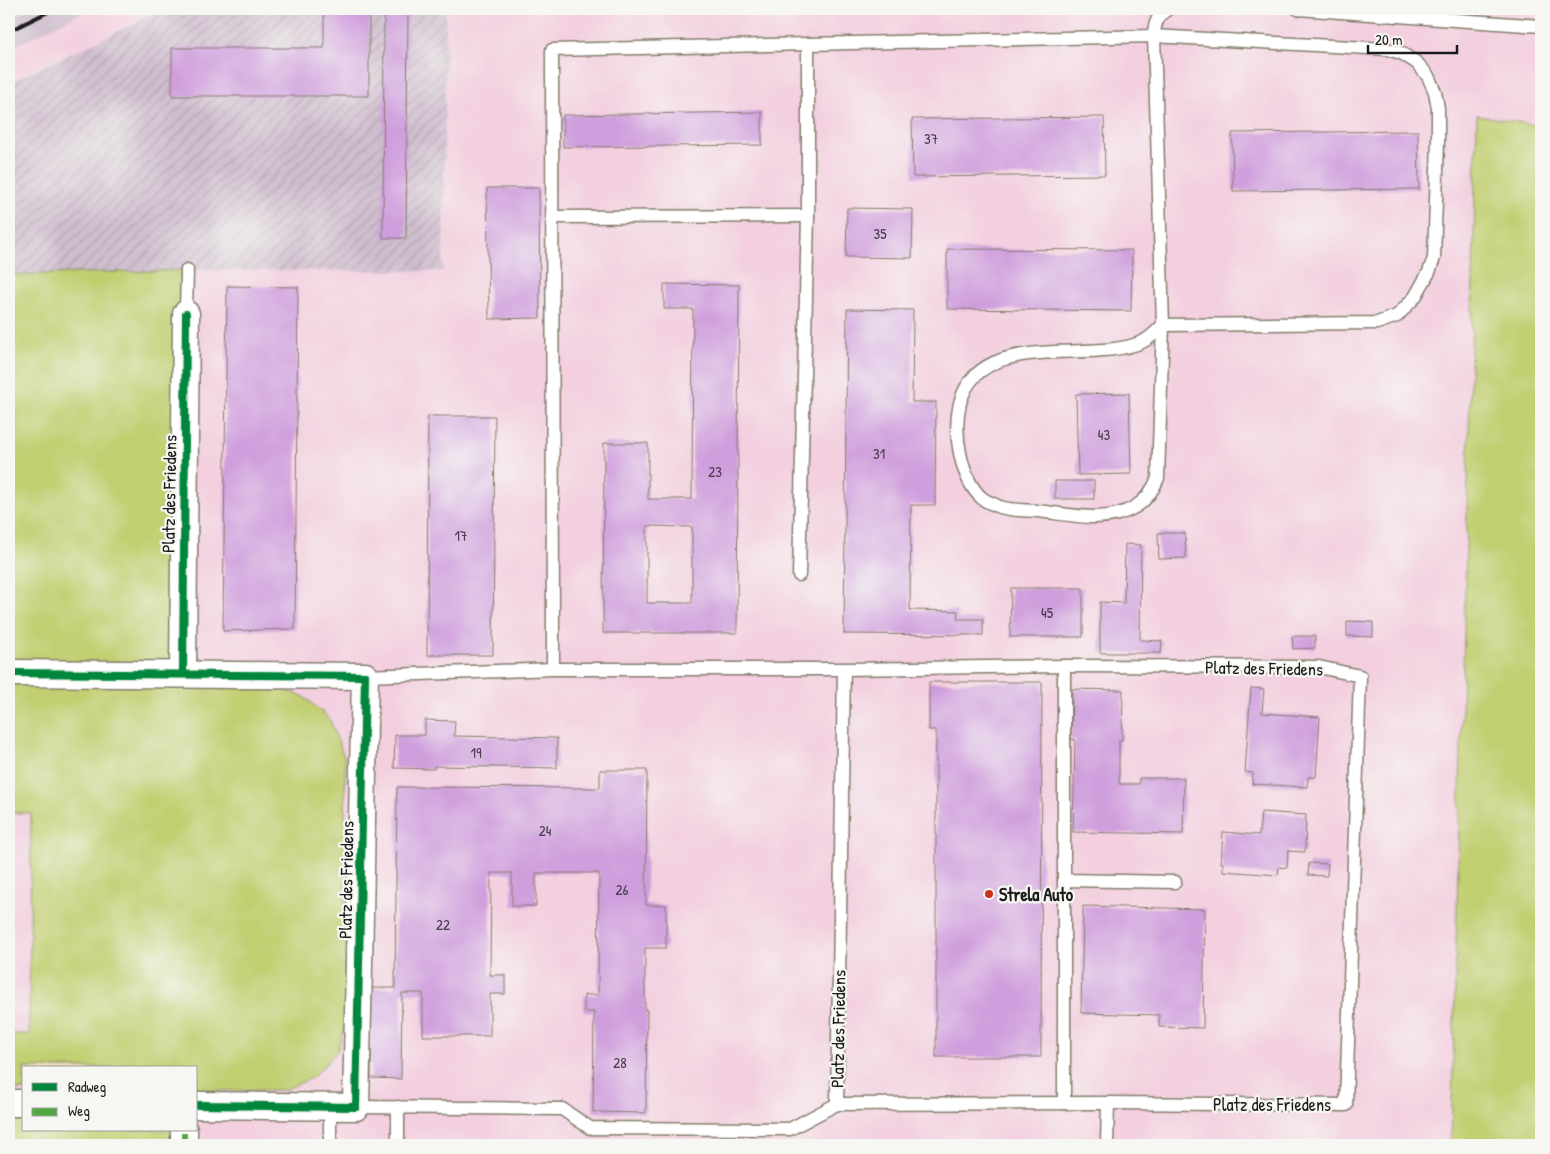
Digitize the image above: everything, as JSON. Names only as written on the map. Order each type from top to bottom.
[{"type":"street","name":"Platz des Friedens","points":[[183,674],[186,314]]},
{"type":"street","name":"Platz des Friedens","points":[[9,673],[365,676],[356,1107]]},
{"type":"street","points":[[9,1103],[22,1103]]},
{"type":"street","points":[[198,1105],[356,1107]]},
{"type":"street","points":[[184,1132],[184,1145]]},
{"type":"lane","points":[[1162,325],[1154,335],[1142,342],[1127,347],[1037,353],[1011,357],[988,365],[974,377],[964,389],[958,414],[957,431],[962,462],[974,490],[984,500],[1002,508],[1094,517],[1115,515],[1135,507],[1152,492],[1158,478],[1162,325],[1154,28],[1161,13],[1168,9]]},
{"type":"lane","points":[[1298,9],[1541,26]]},
{"type":"lane","points":[[553,669],[552,50],[1154,36],[1386,49],[1401,53],[1416,63],[1428,76],[1435,92],[1439,124],[1434,258],[1424,282],[1415,296],[1397,316],[1377,323],[1162,325]]},
{"type":"lane","points":[[799,575],[808,216],[808,44]]},
{"type":"lane","points":[[552,217],[808,216]]},
{"type":"lane","name":"Platz des Friedens","points":[[186,314],[187,270]]},
{"type":"lane","points":[[1064,666],[1064,1103]]},
{"type":"lane","name":"Platz des Friedens","points":[[365,676],[553,669],[844,669],[1064,666],[1320,667],[1360,676],[1346,1105],[1108,1103],[837,1104],[844,669]]},
{"type":"lane","points":[[1064,880],[1174,882]]},
{"type":"lane","points":[[1107,1145],[1108,1103]]},
{"type":"lane","points":[[356,1107],[562,1109],[590,1128],[790,1129],[837,1104]]},
{"type":"lane","points":[[330,1106],[330,1145]]},
{"type":"lane","points":[[398,1107],[398,1145]]},
{"type":"shaded area","points":[[28,9],[88,9],[9,49],[9,19]]},
{"type":"shaded area","points":[[88,9],[1541,9],[1541,126],[1477,115],[1451,1145],[9,1145],[9,49]]},
{"type":"shaded area","points":[[165,9],[446,9],[443,271],[187,270],[9,275],[9,83]]},
{"type":"green space","points":[[1477,115],[1541,126],[1541,1145],[1451,1145]]},
{"type":"green space","points":[[187,270],[183,674],[9,673],[9,275]]},
{"type":"green space","points":[[9,684],[270,685],[303,696],[329,718],[345,759],[346,1023],[337,1052],[313,1077],[285,1090],[198,1091],[198,1066],[22,1066],[22,1090],[9,1090],[9,1034],[29,1034],[31,813],[9,813]]},
{"type":"green space","points":[[9,1103],[22,1103],[22,1132],[184,1132],[184,1145],[9,1145]]},
{"type":"building","points":[[324,9],[369,9],[369,96],[172,96],[172,48],[324,48]]},
{"type":"building","points":[[384,9],[408,9],[406,238],[383,238]]},
{"type":"building","points":[[762,112],[762,145],[563,147],[563,115]]},
{"type":"building","points":[[1104,117],[1105,175],[913,177],[912,119]]},
{"type":"building","points":[[1418,131],[1419,189],[1233,191],[1232,133]]},
{"type":"building","points":[[487,188],[539,188],[540,318],[489,319]]},
{"type":"building","points":[[847,208],[913,209],[912,258],[846,257]]},
{"type":"building","points":[[947,249],[1132,250],[1131,311],[947,309]]},
{"type":"building","points":[[664,284],[739,285],[737,633],[603,633],[604,443],[648,443],[648,499],[692,499],[693,309],[664,309]],"holes":[[[647,526],[692,527],[692,603],[647,603]]]},
{"type":"building","points":[[227,286],[298,287],[295,629],[223,631]]},
{"type":"building","points":[[847,309],[913,310],[912,402],[936,402],[935,505],[911,505],[910,610],[958,611],[957,619],[983,619],[983,635],[844,634]]},
{"type":"building","points":[[1129,393],[1131,474],[1078,475],[1076,394]]},
{"type":"building","points":[[428,416],[495,416],[493,655],[427,655]]},
{"type":"building","points":[[1055,481],[1094,481],[1094,499],[1055,499]]},
{"type":"building","points":[[1158,533],[1185,533],[1186,558],[1159,559]]},
{"type":"building","points":[[1125,544],[1141,545],[1140,640],[1162,641],[1161,653],[1100,653],[1100,602],[1124,603]]},
{"type":"building","points":[[1011,588],[1083,588],[1083,637],[1010,637]]},
{"type":"building","points":[[1347,621],[1373,622],[1373,637],[1347,636]]},
{"type":"building","points":[[1292,636],[1315,636],[1315,648],[1293,649]]},
{"type":"building","name":"Strela Auto","points":[[929,682],[1042,682],[1041,1057],[936,1057],[936,730],[929,730]]},
{"type":"building","points":[[1251,688],[1264,689],[1262,713],[1320,717],[1316,777],[1308,777],[1307,787],[1252,784],[1253,773],[1245,772]]},
{"type":"building","points":[[1072,689],[1123,690],[1122,740],[1119,740],[1119,784],[1139,784],[1139,778],[1184,778],[1183,834],[1073,832],[1075,739],[1071,740]]},
{"type":"building","points":[[425,720],[455,721],[454,736],[557,738],[557,768],[434,766],[434,769],[394,768],[395,735],[425,735]]},
{"type":"building","points":[[600,770],[647,770],[646,905],[666,905],[666,948],[645,948],[645,1010],[647,1010],[646,1113],[593,1112],[594,1012],[584,1012],[584,995],[598,995],[599,873],[536,873],[536,906],[512,906],[512,873],[491,873],[490,975],[505,975],[505,994],[490,994],[490,1036],[423,1036],[423,993],[402,993],[401,1079],[371,1078],[371,988],[395,988],[397,787],[600,788]]},
{"type":"building","points":[[1261,812],[1306,815],[1305,852],[1288,851],[1287,868],[1279,867],[1278,875],[1223,871],[1223,863],[1221,863],[1223,832],[1259,835]]},
{"type":"building","points":[[1309,863],[1328,864],[1327,876],[1308,875]]},
{"type":"building","points":[[1083,906],[1205,909],[1203,1028],[1159,1027],[1159,1015],[1081,1013]]},
{"type":"railway","points":[[9,31],[54,9]]},
{"type":"marked path","points":[[184,1132],[184,1145]]},
{"type":"cycle path","points":[[183,674],[186,314]]},
{"type":"cycle path","points":[[9,673],[365,676],[356,1107],[198,1105]]},
{"type":"place","name":"Strela Auto","points":[[989,894]]}]
